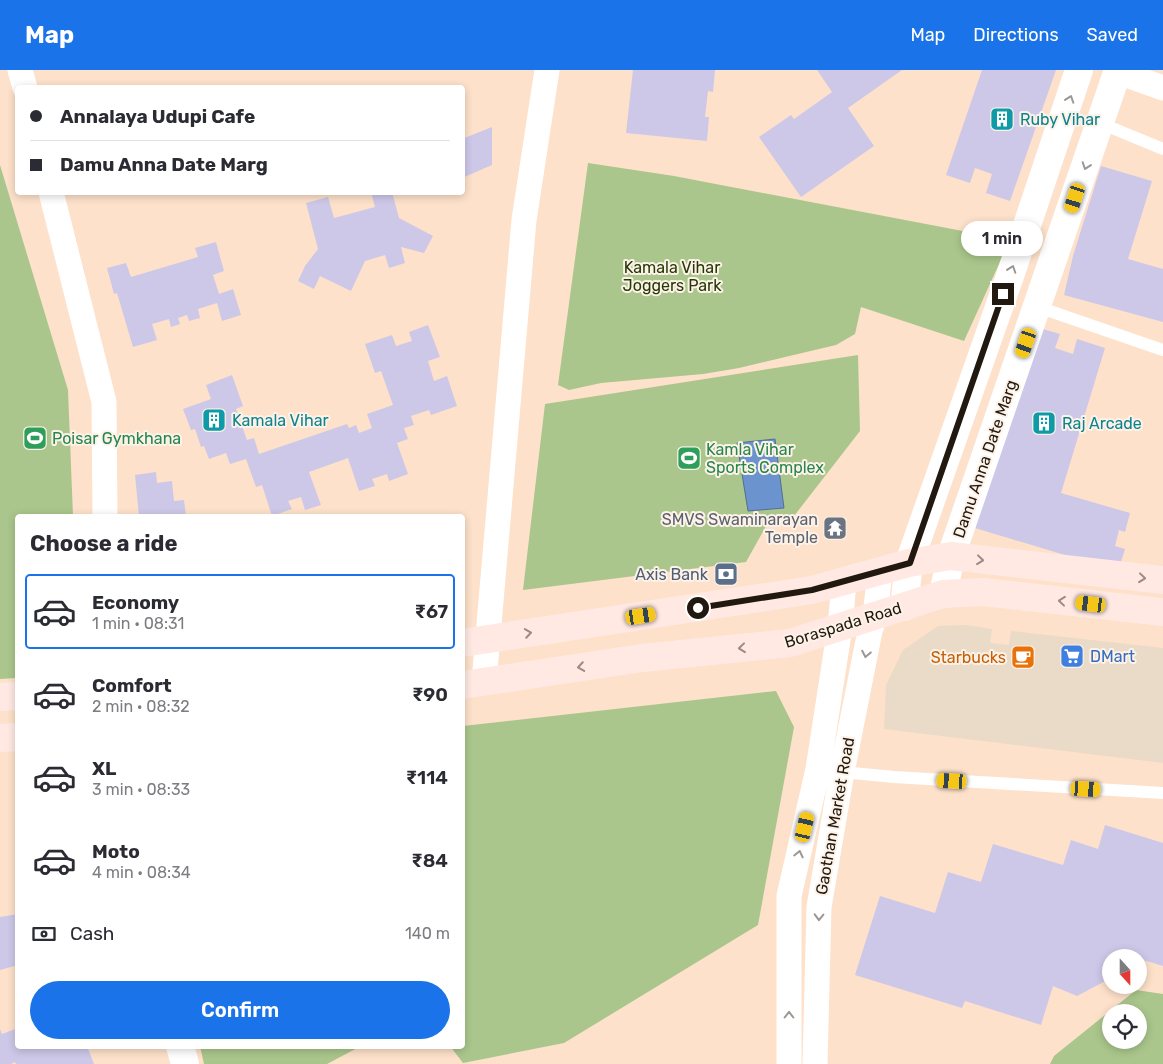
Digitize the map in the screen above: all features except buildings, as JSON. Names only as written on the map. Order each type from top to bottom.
[{"type":"main road","points":[[476,641],[812,590],[910,563],[951,556],[1163,580]]},
{"type":"main road","name":"Boraspada Road","points":[[473,684],[642,658],[790,643],[943,594],[983,592],[1163,612]]},
{"type":"main road","points":[[0,697],[15,696]]},
{"type":"main road","points":[[0,738],[15,737]]},
{"type":"street","points":[[20,70],[23,85]]},
{"type":"street","points":[[473,684],[476,641],[524,220],[547,70]]},
{"type":"street","points":[[904,606],[910,563],[1079,70]]},
{"type":"street","points":[[1118,71],[1163,88]]},
{"type":"street","name":"Damu Anna Date Marg","points":[[943,594],[951,556],[1118,71]]},
{"type":"street","points":[[52,195],[104,402],[105,514]]},
{"type":"street","points":[[1027,226],[1062,236]]},
{"type":"street","name":"Gaothan Market Road","points":[[815,1064],[819,907],[840,784],[870,631],[875,616],[880,572]]},
{"type":"street","name":"Gaothan Market Road","points":[[789,1064],[789,896],[818,769],[840,627],[844,582]]},
{"type":"street","points":[[813,792],[840,784]]},
{"type":"street","points":[[789,990],[817,989]]},
{"type":"street","points":[[181,1049],[185,1064]]},
{"type":"lane","points":[[1100,123],[1163,149]]},
{"type":"lane","points":[[1038,307],[1163,350]]},
{"type":"lane","points":[[840,784],[894,777],[1163,793]]},
{"type":"shaded area","points":[[966,625],[992,629],[990,643],[1009,645],[1011,631],[1163,648],[1163,763],[884,729],[886,685],[903,650],[938,626]]},
{"type":"green space","name":"Kamala Vihar Joggers Park","points":[[588,163],[674,176],[1010,240],[964,341],[861,307],[855,334],[836,345],[739,368],[703,374],[601,383],[569,390],[558,385]]},
{"type":"green space","name":"Poisar Gymkhana","points":[[0,165],[68,390],[73,514],[15,514],[15,678],[0,679]]},
{"type":"green space","name":"Kamla Vihar Sports Complex","points":[[858,355],[860,431],[794,516],[770,519],[746,562],[523,590],[545,404]]},
{"type":"green space","points":[[776,691],[794,727],[758,925],[564,1043],[463,1063],[452,1049],[465,1049],[465,726]]},
{"type":"green space","points":[[1148,992],[1163,994],[1163,1064],[1050,1064],[1054,1056],[1102,1017],[1102,1049],[1147,1049],[1147,1004],[1119,1004],[1131,994],[1148,994]]},
{"type":"green space","points":[[201,1049],[355,1049],[327,1064],[204,1064]]},
{"type":"water","points":[[775,439],[784,508],[748,511],[737,443]]},
{"type":"place","name":"Ruby Vihar","points":[[1002,119]]},
{"type":"place","name":"Kamala Vihar","points":[[214,420]]},
{"type":"place","name":"Raj Arcade","points":[[1044,423]]},
{"type":"place","name":"Poisar Gymkhana","points":[[35,438]]},
{"type":"place","name":"Kamla Vihar Sports Complex","points":[[689,458]]},
{"type":"place","name":"SMVS Swaminarayan Temple","points":[[835,528]]},
{"type":"place","name":"Axis Bank","points":[[726,574]]},
{"type":"place","name":"DMart","points":[[1072,656]]},
{"type":"place","name":"Starbucks","points":[[1023,657]]},
{"type":"route","points":[[698,608],[812,590],[910,563],[1003,294]]}]
